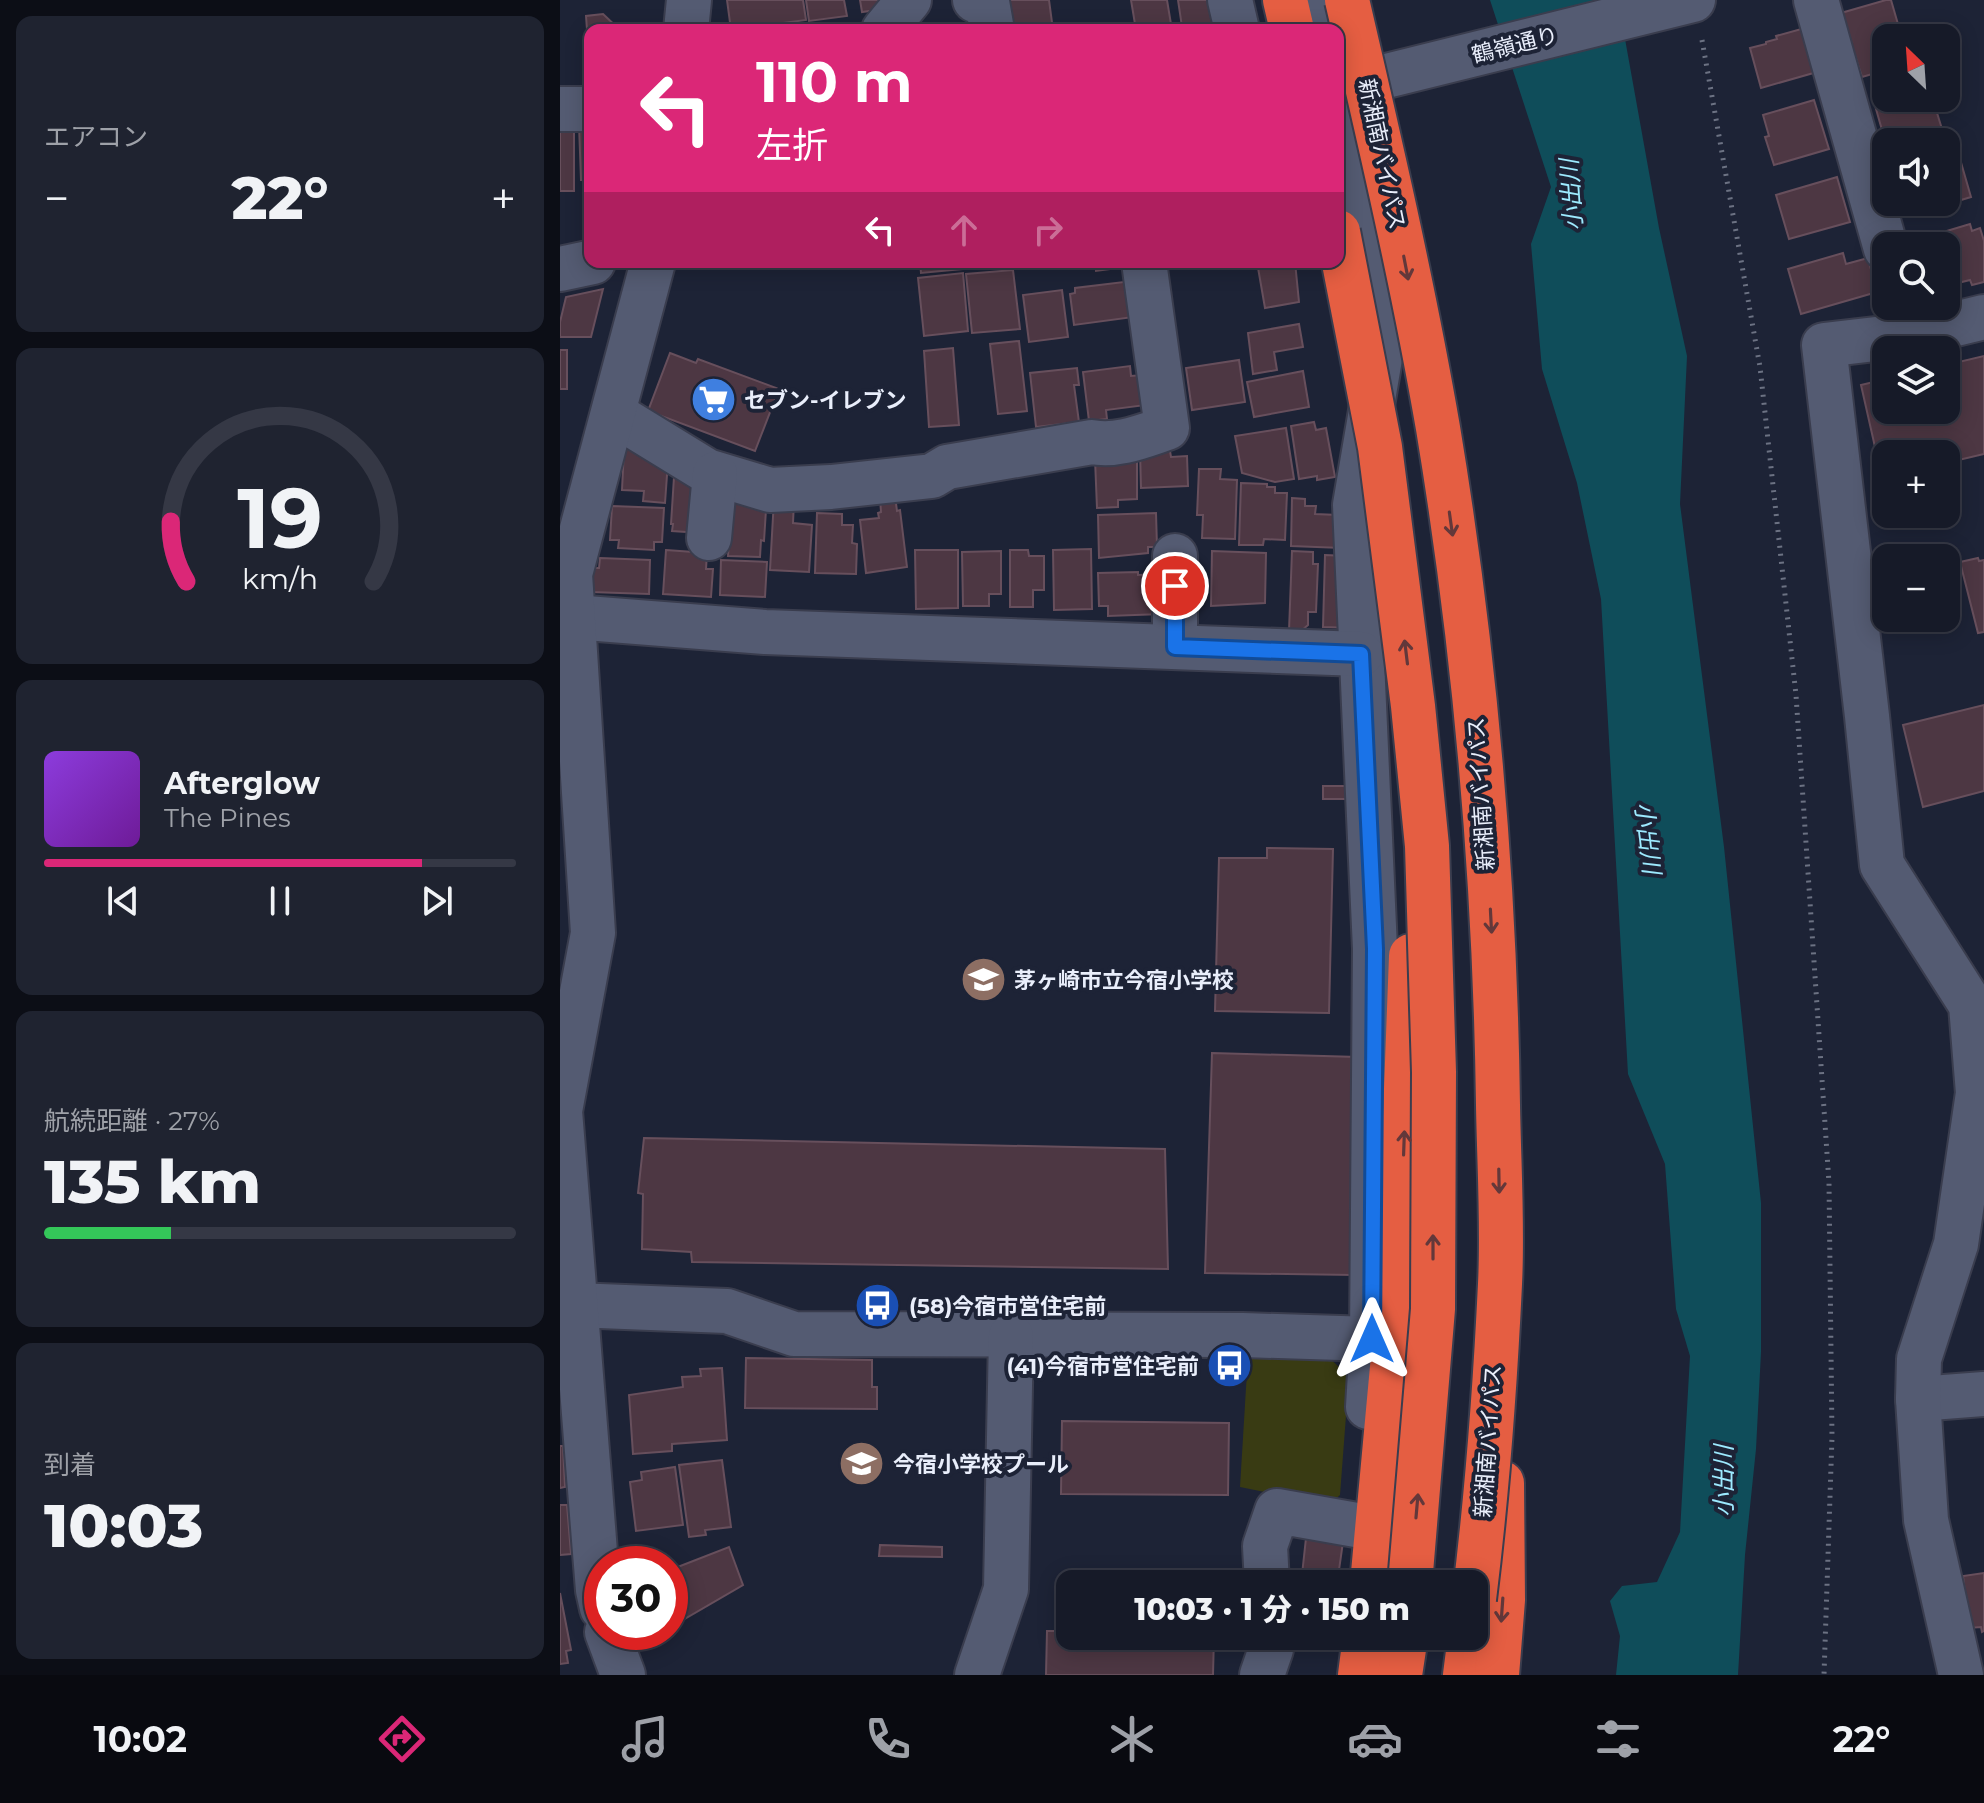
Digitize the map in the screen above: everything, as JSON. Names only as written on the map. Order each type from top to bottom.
[{"type":"highway","points":[[1285,0],[1291,24]]},
{"type":"highway","name":"新湘南バイパス","points":[[1347,0],[1390,189],[1438,428],[1472,669],[1492,942],[1500,1280],[1477,1570]]},
{"type":"highway","points":[[1344,263],[1380,447],[1413,706],[1427,846],[1434,1088],[1433,1309],[1411,1570]]},
{"type":"highway","points":[[1373,1570],[1398,1302],[1411,1000],[1413,706]]},
{"type":"highway","points":[[1497,1675],[1503,1600],[1500,1280]]},
{"type":"highway","points":[[1360,1675],[1363,1650]]},
{"type":"highway","points":[[1400,1675],[1404,1650]]},
{"type":"highway","points":[[1465,1675],[1468,1650]]},
{"type":"street","points":[[687,24],[689,0]]},
{"type":"street","points":[[889,24],[909,0]]},
{"type":"street","points":[[975,0],[987,2],[991,24]]},
{"type":"street","points":[[1230,0],[1236,24]]},
{"type":"street","points":[[1313,0],[1319,24]]},
{"type":"street","points":[[1816,0],[1881,232]]},
{"type":"street","name":"鶴嶺通り","points":[[1344,87],[1692,11]]},
{"type":"street","points":[[560,109],[584,109]]},
{"type":"street","points":[[1344,125],[1386,323],[1355,505],[1375,949],[1372,1339],[1357,1570]]},
{"type":"street","points":[[560,269],[584,264]]},
{"type":"street","points":[[595,1546],[566,1271],[560,1111],[576,936],[573,617],[565,574],[614,414],[651,268]]},
{"type":"street","points":[[614,414],[715,474],[770,490],[932,476],[947,467],[1092,442],[1106,445],[1167,428],[1145,268]]},
{"type":"street","points":[[1960,318],[1984,317]]},
{"type":"street","points":[[1906,320],[1824,345],[1882,865],[1971,1005],[1978,1093],[1956,1244],[1919,1359],[1918,1399],[1926,1520],[1961,1675]]},
{"type":"street","points":[[709,538],[715,474]]},
{"type":"street","points":[[1175,556],[1175,647]]},
{"type":"street","points":[[573,617],[765,632],[1361,654]]},
{"type":"street","points":[[566,1271],[727,1311],[794,1334],[1243,1335],[1372,1339]]},
{"type":"street","points":[[977,1675],[1006,1589],[1011,1336]]},
{"type":"street","points":[[1918,1399],[1984,1394]]},
{"type":"street","points":[[1266,1570],[1265,1546],[1277,1511],[1362,1526]]},
{"type":"street","points":[[614,1650],[623,1675]]},
{"type":"street","points":[[1262,1675],[1271,1650]]},
{"type":"street","points":[[1346,1675],[1349,1650]]},
{"type":"path","points":[[1692,11],[1760,367],[1796,695],[1829,1183],[1832,1437],[1824,1675]]},
{"type":"shaded area","points":[[1248,1355],[1327,1356],[1349,1376],[1340,1495],[1329,1505],[1240,1487]]},
{"type":"water","name":"小出川","points":[[1490,0],[1618,0],[1659,228],[1687,356],[1680,504],[1724,847],[1761,1203],[1761,1352],[1738,1675],[1616,1675],[1620,1636],[1610,1601],[1622,1586],[1657,1582],[1680,1532],[1690,1356],[1676,1309],[1665,1164],[1628,1074],[1601,599],[1577,483],[1542,369],[1531,244],[1551,187]]},
{"type":"building","points":[[727,0],[803,0],[806,20],[776,24],[730,24]]},
{"type":"building","points":[[806,0],[844,0],[847,16],[809,21]]},
{"type":"building","points":[[860,0],[882,0],[876,10],[862,12]]},
{"type":"building","points":[[1005,0],[1049,0],[1052,24],[1007,24]]},
{"type":"building","points":[[1131,0],[1167,0],[1171,24],[1135,24]]},
{"type":"building","points":[[1178,0],[1212,0],[1215,23],[1182,24]]},
{"type":"building","points":[[1891,0],[1898,24],[1872,24],[1872,74],[1862,77],[1841,13]]},
{"type":"building","points":[[603,14],[614,24],[587,24],[586,16]]},
{"type":"building","points":[[1805,28],[1817,72],[1761,88],[1750,48]]},
{"type":"building","points":[[1814,100],[1829,149],[1774,165],[1765,137],[1769,136],[1763,115]]},
{"type":"building","points":[[1877,112],[1937,112],[1942,128],[1881,128]]},
{"type":"building","points":[[579,125],[584,125],[584,180],[581,180]]},
{"type":"building","points":[[574,128],[574,191],[560,191],[560,129]]},
{"type":"building","points":[[1960,159],[1971,197],[1960,200]]},
{"type":"building","points":[[1837,177],[1850,222],[1789,239],[1776,195]]},
{"type":"building","points":[[1970,224],[1972,231],[1980,228],[1984,241],[1984,282],[1972,285],[1970,280],[1960,282],[1960,232],[1943,232]]},
{"type":"building","points":[[1843,253],[1846,264],[1868,258],[1872,293],[1801,314],[1788,269]]},
{"type":"building","points":[[921,268],[962,269],[921,273]]},
{"type":"building","points":[[1258,268],[1296,268],[1299,302],[1265,308]]},
{"type":"building","points":[[1013,270],[1020,329],[972,333],[966,274]]},
{"type":"building","points":[[963,273],[968,331],[924,336],[918,278]]},
{"type":"building","points":[[1132,281],[1141,316],[1074,325],[1070,294],[1075,293],[1075,288]]},
{"type":"building","points":[[603,289],[591,337],[560,337],[566,297]]},
{"type":"building","points":[[1062,290],[1068,337],[1029,342],[1023,295]]},
{"type":"building","points":[[1299,324],[1303,347],[1274,352],[1277,370],[1253,374],[1248,333]]},
{"type":"building","points":[[1019,341],[1027,411],[998,414],[990,344]]},
{"type":"building","points":[[953,348],[959,425],[929,427],[924,351]]},
{"type":"building","points":[[560,350],[567,350],[567,389],[560,389]]},
{"type":"building","name":"セブン-イレブン","points":[[670,353],[696,363],[698,359],[779,389],[755,451],[648,411]]},
{"type":"building","points":[[1984,356],[1984,454],[1960,460],[1960,440],[1873,440],[1861,385],[1872,382],[1872,424],[1960,424],[1960,362]]},
{"type":"building","points":[[1239,360],[1245,402],[1192,410],[1186,368]]},
{"type":"building","points":[[1130,366],[1131,376],[1142,375],[1146,405],[1106,410],[1107,419],[1089,421],[1083,372]]},
{"type":"building","points":[[1077,368],[1079,385],[1074,385],[1079,422],[1036,427],[1030,373]]},
{"type":"building","points":[[1303,371],[1309,407],[1254,417],[1247,382]]},
{"type":"building","points":[[1314,422],[1316,430],[1326,428],[1335,477],[1299,479],[1291,426]]},
{"type":"building","points":[[1286,428],[1294,479],[1275,482],[1242,473],[1235,436]]},
{"type":"building","points":[[624,449],[649,451],[668,461],[665,503],[643,501],[644,491],[622,490]]},
{"type":"building","points":[[1140,451],[1170,451],[1171,457],[1187,456],[1188,486],[1141,488]]},
{"type":"building","points":[[1137,458],[1137,499],[1118,500],[1118,507],[1097,508],[1095,459]]},
{"type":"building","points":[[1199,469],[1221,469],[1220,479],[1237,480],[1235,539],[1202,538],[1203,515],[1197,515]]},
{"type":"building","points":[[674,477],[705,479],[701,533],[672,531]]},
{"type":"building","points":[[1241,483],[1267,484],[1267,487],[1275,487],[1275,493],[1287,493],[1285,540],[1264,539],[1263,545],[1239,545]]},
{"type":"building","points":[[732,492],[767,494],[760,557],[728,556]]},
{"type":"building","points":[[895,496],[897,511],[900,510],[907,567],[866,573],[860,520],[879,518],[880,498]]},
{"type":"building","points":[[1292,498],[1305,499],[1305,506],[1316,506],[1315,514],[1338,515],[1342,548],[1291,546]]},
{"type":"building","points":[[774,499],[794,501],[793,523],[812,525],[809,572],[770,570]]},
{"type":"building","points":[[612,506],[664,508],[662,542],[654,542],[654,550],[618,548],[619,540],[610,540]]},
{"type":"building","points":[[817,513],[842,514],[842,525],[853,525],[852,543],[857,544],[856,574],[815,573]]},
{"type":"building","points":[[1156,513],[1157,547],[1148,547],[1148,553],[1099,558],[1098,515]]},
{"type":"building","points":[[1091,549],[1092,609],[1054,610],[1053,550]]},
{"type":"building","points":[[666,550],[707,553],[706,569],[713,569],[711,597],[663,594]]},
{"type":"building","points":[[915,550],[958,550],[958,608],[916,609]]},
{"type":"building","points":[[1010,550],[1028,550],[1029,556],[1044,556],[1044,590],[1033,590],[1033,607],[1010,607]]},
{"type":"building","points":[[1001,551],[1001,594],[989,594],[989,606],[963,606],[962,552]]},
{"type":"building","points":[[1212,551],[1266,553],[1265,603],[1211,606]]},
{"type":"building","points":[[1292,551],[1313,552],[1313,564],[1318,564],[1316,612],[1308,612],[1308,625],[1301,631],[1289,631]]},
{"type":"building","points":[[1325,555],[1347,556],[1353,628],[1323,627]]},
{"type":"building","points":[[600,558],[650,560],[649,594],[591,592],[593,568],[599,568]]},
{"type":"building","points":[[1978,558],[1979,561],[1984,560],[1984,632],[1978,633],[1960,562]]},
{"type":"building","points":[[721,560],[767,562],[765,597],[720,595]]},
{"type":"building","points":[[1138,572],[1138,575],[1161,574],[1162,614],[1108,616],[1108,606],[1099,606],[1098,573]]},
{"type":"building","points":[[1984,705],[1984,791],[1923,807],[1903,725]]},
{"type":"building","points":[[1323,786],[1349,786],[1349,799],[1323,799]]},
{"type":"building","points":[[1267,848],[1333,849],[1329,1013],[1215,1011],[1219,858],[1267,858]]},
{"type":"building","points":[[1212,1053],[1358,1057],[1354,1275],[1205,1273]]},
{"type":"building","points":[[644,1138],[1165,1149],[1168,1269],[692,1262],[691,1252],[642,1249],[643,1194],[638,1193]]},
{"type":"building","points":[[746,1358],[872,1360],[872,1387],[877,1387],[877,1409],[745,1408]]},
{"type":"building","points":[[722,1368],[727,1440],[672,1444],[672,1451],[633,1454],[629,1395],[683,1387],[682,1377],[701,1376],[700,1369]]},
{"type":"building","points":[[1062,1421],[1229,1423],[1228,1495],[1061,1494]]},
{"type":"building","points":[[560,1446],[563,1446],[565,1487],[560,1488]]},
{"type":"building","points":[[722,1460],[731,1527],[705,1530],[706,1535],[689,1537],[679,1465]]},
{"type":"building","points":[[675,1467],[683,1525],[636,1531],[630,1482],[642,1480],[641,1472]]},
{"type":"building","points":[[560,1505],[567,1505],[571,1554],[560,1555]]},
{"type":"building","points":[[1306,1538],[1343,1542],[1339,1570],[1303,1570]]},
{"type":"building","points":[[880,1545],[942,1547],[942,1557],[879,1556]]},
{"type":"building","points":[[729,1547],[743,1585],[688,1617],[688,1563]]},
{"type":"building","points":[[1984,1573],[1982,1632],[1981,1627],[1969,1628],[1963,1576]]},
{"type":"building","points":[[560,1593],[571,1650],[566,1651],[568,1663],[560,1664]]},
{"type":"building","points":[[1047,1631],[1056,1631],[1056,1650],[1214,1650],[1213,1675],[1046,1675]]},
{"type":"place","name":"セブン-イレブン","points":[[713,400]]},
{"type":"place","name":"茅ヶ崎市立今宿小学校","points":[[983,980]]},
{"type":"place","name":"(58)今宿市営住宅前","points":[[878,1306]]},
{"type":"place","name":"(41)今宿市営住宅前","points":[[1230,1366]]},
{"type":"place","name":"今宿小学校プール","points":[[862,1464]]},
{"type":"route","points":[[1175,586],[1175,647],[1361,654],[1375,949],[1372,1339]]}]
